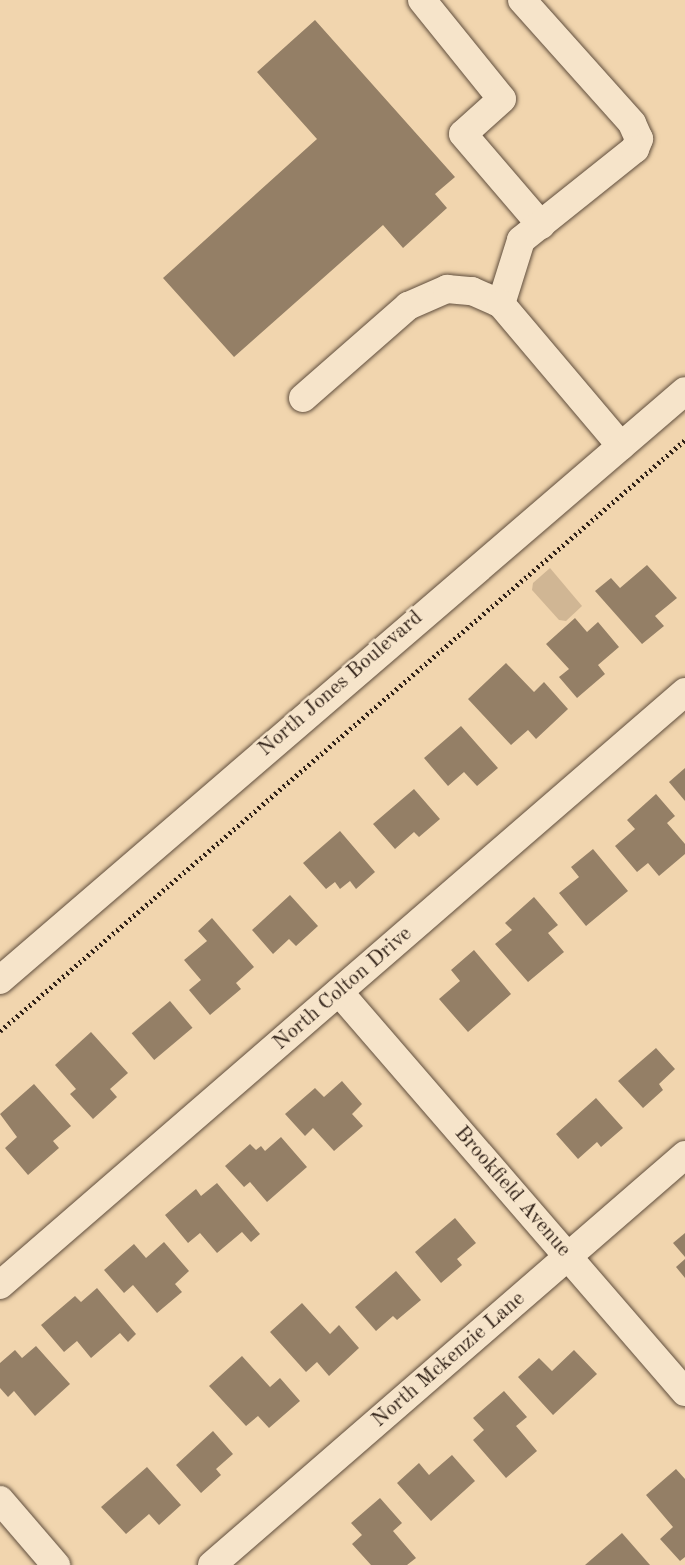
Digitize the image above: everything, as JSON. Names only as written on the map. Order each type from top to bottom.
[{"type":"street","points":[[422,0],[502,99],[463,134],[541,225]]},
{"type":"street","points":[[501,303],[521,240],[635,149],[639,139],[632,123],[522,0]]},
{"type":"street","points":[[303,398],[408,306],[447,289],[472,291],[501,303],[621,446]]},
{"type":"street","name":"North Jones Boulevard","points":[[0,980],[685,391]]},
{"type":"street","name":"North Colton Drive","points":[[0,1285],[685,692]]},
{"type":"street","name":"Brookfield Avenue","points":[[338,992],[685,1392]]},
{"type":"street","name":"North Mckenzie Lane","points":[[212,1565],[685,1155]]},
{"type":"street","points":[[0,1500],[56,1565]]},
{"type":"path","points":[[0,1031],[685,440]]},
{"type":"shaded area","points":[[550,568],[582,606],[566,621],[559,620],[532,590],[533,583]]},
{"type":"building","points":[[315,20],[455,177],[435,194],[447,208],[403,248],[383,225],[234,357],[163,278],[317,139],[257,72]]},
{"type":"building","points":[[647,565],[677,598],[655,616],[664,626],[642,644],[595,591],[611,578],[620,588]]},
{"type":"building","points":[[575,618],[587,632],[598,622],[619,647],[598,665],[605,674],[577,698],[559,677],[569,669],[546,644]]},
{"type":"building","points":[[506,663],[534,692],[544,682],[568,709],[536,739],[528,730],[511,745],[468,699]]},
{"type":"building","points":[[461,726],[498,768],[477,786],[464,772],[448,786],[424,758]]},
{"type":"building","points":[[685,768],[685,801],[669,782]]},
{"type":"building","points":[[414,789],[440,819],[419,837],[414,832],[395,849],[373,824]]},
{"type":"building","points":[[656,794],[675,816],[667,823],[685,844],[685,854],[659,876],[648,863],[637,872],[615,846],[635,829],[627,820]]},
{"type":"building","points":[[340,831],[375,872],[356,889],[350,881],[340,889],[335,882],[326,889],[303,863]]},
{"type":"building","points":[[593,849],[628,891],[586,926],[559,893],[579,877],[571,867]]},
{"type":"building","points":[[290,895],[318,926],[296,946],[289,939],[273,954],[252,930]]},
{"type":"building","points":[[534,897],[558,925],[548,933],[564,952],[528,982],[495,944],[512,930],[505,923]]},
{"type":"building","points":[[212,918],[254,967],[236,983],[241,989],[210,1015],[189,990],[201,980],[184,960],[207,941],[198,931]]},
{"type":"building","points":[[474,950],[511,994],[468,1032],[439,999],[460,981],[451,970]]},
{"type":"building","points":[[170,1001],[192,1028],[154,1060],[132,1033]]},
{"type":"building","points":[[91,1032],[128,1073],[110,1089],[117,1097],[93,1119],[70,1094],[76,1089],[55,1065]]},
{"type":"building","points":[[656,1048],[675,1069],[659,1084],[663,1090],[643,1108],[618,1081]]},
{"type":"building","points":[[342,1081],[362,1104],[352,1114],[363,1126],[334,1151],[313,1128],[305,1136],[285,1114],[315,1088],[324,1097]]},
{"type":"building","points":[[34,1084],[71,1126],[53,1141],[59,1148],[28,1175],[5,1148],[17,1137],[0,1114]]},
{"type":"building","points":[[596,1098],[623,1128],[601,1147],[597,1142],[578,1159],[556,1134]]},
{"type":"building","points":[[281,1137],[307,1167],[267,1202],[250,1182],[244,1187],[225,1166],[250,1144],[256,1150],[261,1146],[265,1151]]},
{"type":"building","points":[[217,1183],[260,1234],[251,1242],[242,1232],[217,1253],[200,1233],[188,1243],[165,1215],[196,1189],[201,1196]]},
{"type":"building","points":[[455,1218],[476,1243],[457,1259],[462,1265],[441,1283],[415,1252]]},
{"type":"building","points":[[685,1233],[685,1257],[673,1243]]},
{"type":"building","points":[[164,1242],[189,1271],[175,1284],[182,1292],[157,1313],[133,1285],[124,1293],[104,1270],[134,1244],[146,1258]]},
{"type":"building","points":[[685,1259],[685,1278],[676,1267]]},
{"type":"building","points":[[396,1271],[421,1300],[397,1320],[393,1316],[376,1331],[355,1307]]},
{"type":"building","points":[[97,1288],[136,1334],[128,1342],[120,1333],[91,1358],[77,1341],[64,1352],[41,1325],[75,1296],[81,1302]]},
{"type":"building","points":[[302,1303],[330,1334],[339,1325],[359,1348],[329,1376],[317,1362],[306,1372],[270,1332]]},
{"type":"building","points":[[36,1346],[70,1384],[35,1416],[14,1391],[8,1397],[0,1388],[0,1363],[15,1350],[22,1358]]},
{"type":"building","points":[[574,1350],[597,1374],[553,1415],[518,1377],[539,1358],[552,1371]]},
{"type":"building","points":[[242,1356],[270,1387],[280,1378],[300,1401],[269,1428],[258,1416],[246,1426],[209,1386]]},
{"type":"building","points":[[504,1391],[527,1417],[516,1426],[537,1451],[506,1478],[473,1440],[484,1430],[473,1418]]},
{"type":"building","points":[[213,1431],[233,1454],[216,1469],[221,1475],[201,1493],[176,1465]]},
{"type":"building","points":[[452,1455],[475,1481],[431,1521],[397,1483],[419,1463],[429,1475]]},
{"type":"building","points":[[147,1467],[181,1505],[159,1525],[149,1514],[126,1534],[101,1507]]},
{"type":"building","points":[[676,1469],[685,1479],[685,1557],[680,1561],[660,1539],[673,1527],[646,1495]]},
{"type":"building","points":[[380,1498],[402,1523],[393,1531],[416,1558],[407,1565],[371,1565],[352,1544],[362,1535],[351,1523]]},
{"type":"building","points":[[622,1533],[650,1565],[585,1565]]}]
